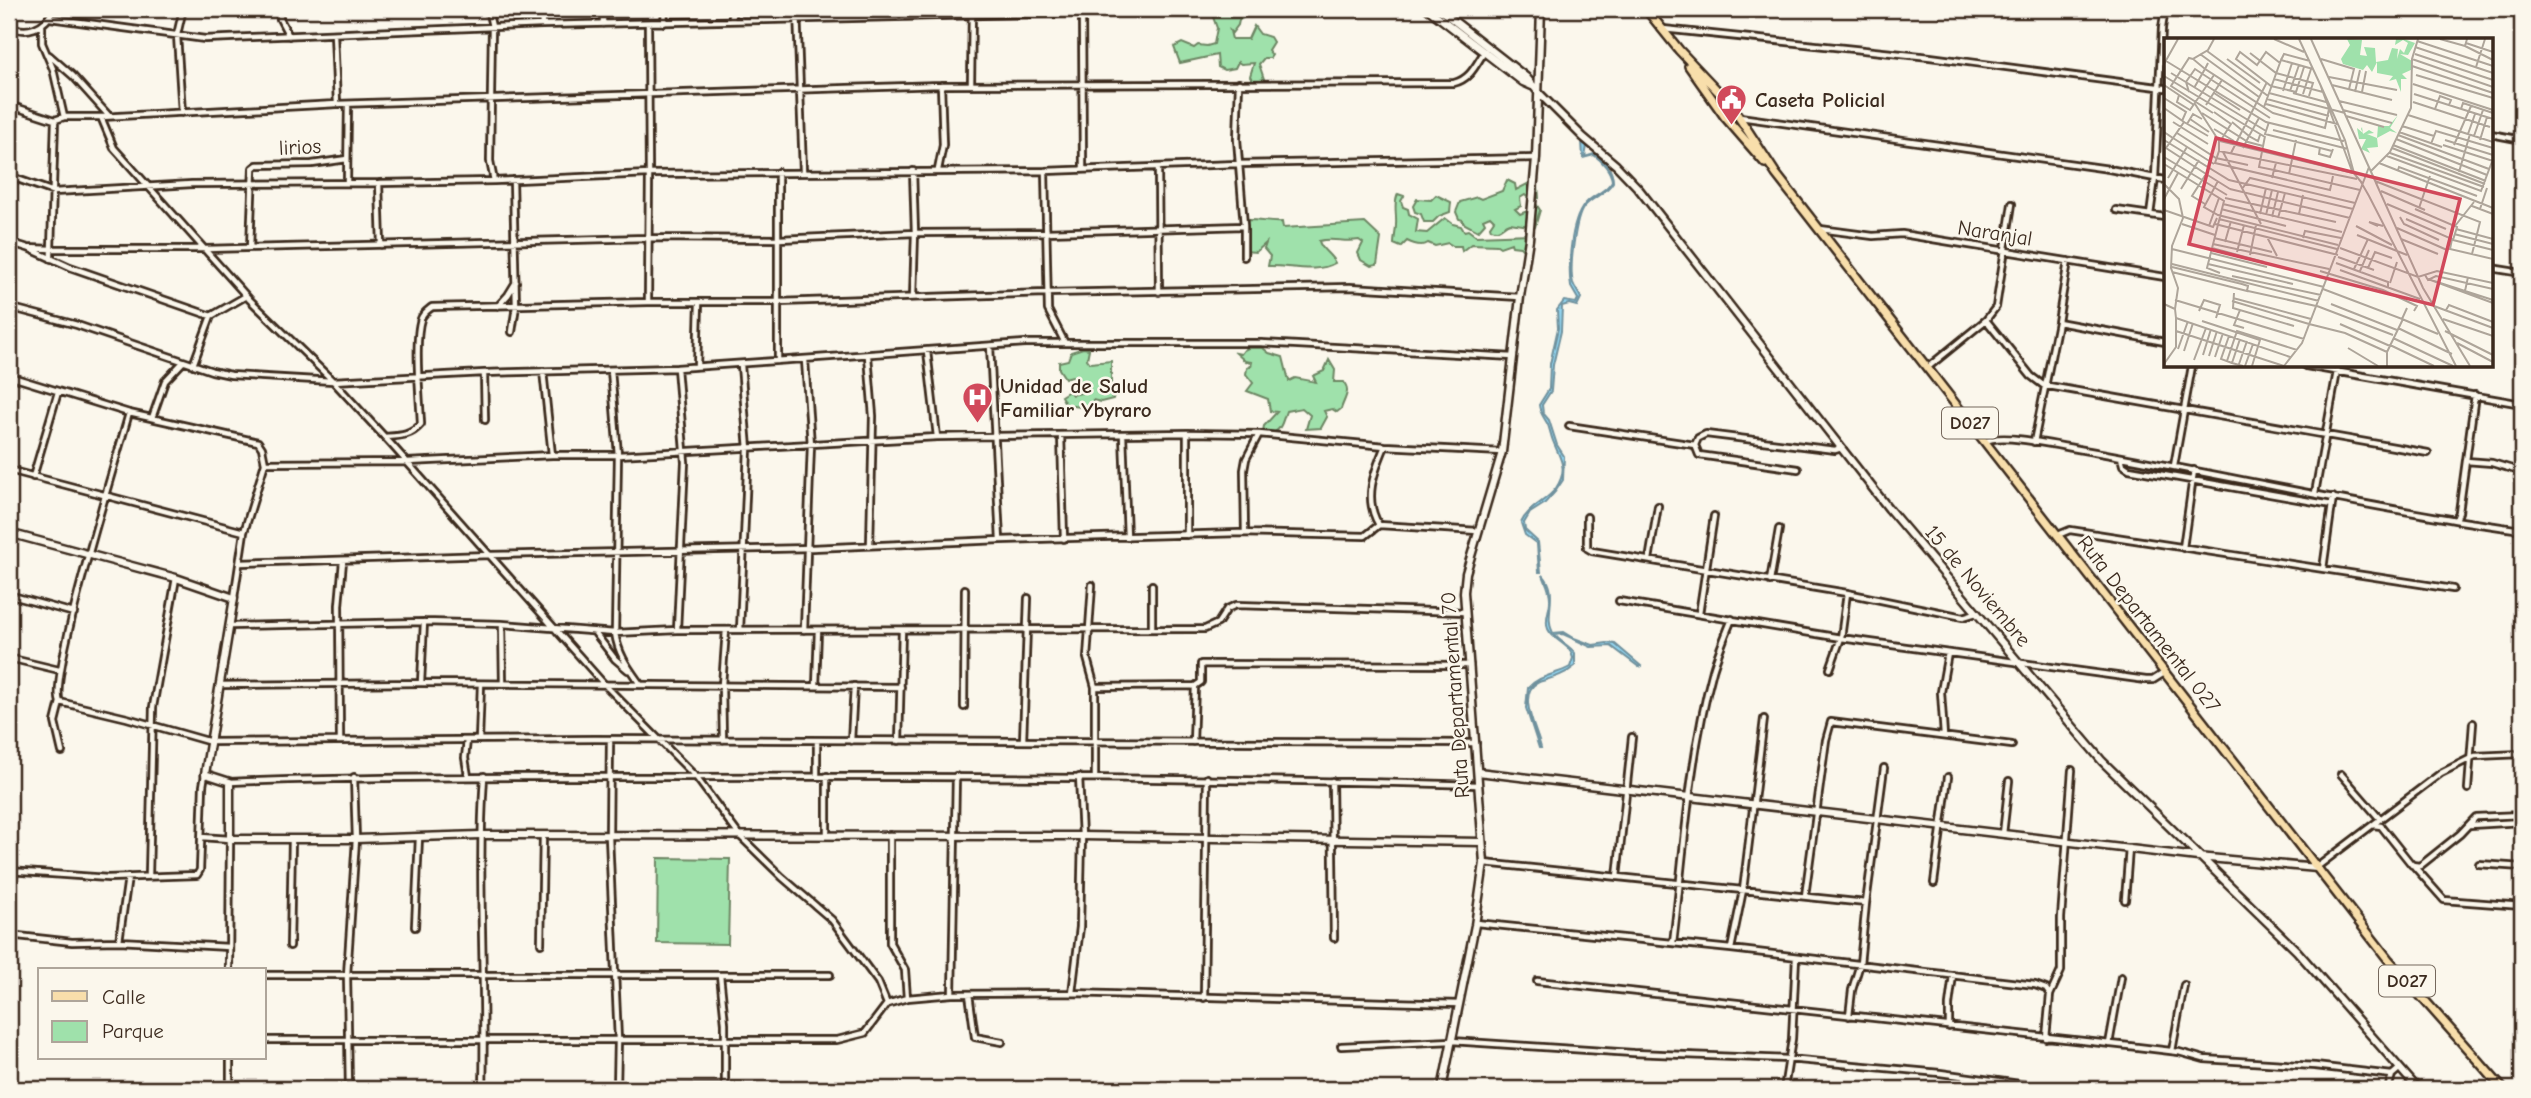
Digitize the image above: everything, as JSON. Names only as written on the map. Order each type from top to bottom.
[{"type":"main road","name":"Ruta Departamental 027","points":[[1646,9],[1739,117],[1776,174]]},
{"type":"main road","name":"Ruta Departamental 027","points":[[1679,50],[1725,117],[1776,174],[2388,959],[2503,1089]]},
{"type":"street","points":[[9,24],[20,31],[41,24],[50,18],[53,9]]},
{"type":"street","points":[[182,113],[177,35],[183,9]]},
{"type":"street","points":[[280,9],[280,19],[289,36]]},
{"type":"street","points":[[488,9],[492,27],[490,161],[494,181]]},
{"type":"street","points":[[541,9],[542,25]]},
{"type":"street","points":[[603,9],[603,24]]},
{"type":"street","points":[[664,23],[665,9]]},
{"type":"street","points":[[732,9],[732,19]]},
{"type":"street","points":[[797,9],[803,171]]},
{"type":"street","points":[[858,9],[858,17]]},
{"type":"street","points":[[920,9],[920,15]]},
{"type":"street","points":[[50,18],[205,39],[542,25],[648,24],[972,12],[1252,9]]},
{"type":"street","points":[[1428,9],[1485,50]]},
{"type":"street","points":[[1438,9],[1485,50]]},
{"type":"street","name":"Ruta Departamental 70","points":[[1442,1089],[1476,923],[1484,863],[1465,612],[1466,573],[1503,452],[1529,239],[1539,93],[1541,9]]},
{"type":"street","points":[[2150,215],[2163,88],[2162,28],[2165,9]]},
{"type":"street","points":[[971,84],[972,12]]},
{"type":"street","points":[[1082,12],[1083,168]]},
{"type":"street","points":[[41,24],[42,43],[64,117]]},
{"type":"street","points":[[648,24],[648,302]]},
{"type":"street","points":[[1662,29],[1904,54],[2163,88]]},
{"type":"street","points":[[334,34],[337,104]]},
{"type":"street","points":[[9,105],[55,120],[64,117],[109,117],[337,104],[971,84],[1454,83],[1462,81],[1470,74],[1485,50]]},
{"type":"street","name":"15 de Noviembre","points":[[1485,50],[1526,77],[1583,137],[1616,164],[1889,509],[2102,761],[2297,951],[2417,1089]]},
{"type":"street","points":[[47,53],[73,76],[109,117]]},
{"type":"street","points":[[1239,83],[1238,164],[1244,257]]},
{"type":"street","points":[[938,170],[943,145],[941,85]]},
{"type":"street","points":[[347,183],[348,104]]},
{"type":"street","points":[[101,117],[114,148],[246,296],[333,381],[491,555],[554,630],[696,776],[739,835],[782,877],[832,919],[878,982],[887,1004]]},
{"type":"street","points":[[1739,117],[2164,180]]},
{"type":"street","points":[[51,259],[55,120]]},
{"type":"street","points":[[2492,134],[2522,140]]},
{"type":"street","points":[[9,176],[54,192],[149,186],[494,181],[649,174],[1045,171],[1535,158]]},
{"type":"street","name":"lirios","points":[[250,184],[253,168],[257,165],[312,164],[347,159]]},
{"type":"street","points":[[1158,168],[1156,229],[1159,292]]},
{"type":"street","points":[[913,171],[913,297]]},
{"type":"street","points":[[1045,171],[1046,293],[1048,310],[1065,343]]},
{"type":"street","points":[[778,172],[778,361]]},
{"type":"street","points":[[512,332],[516,306],[513,180]]},
{"type":"street","points":[[379,183],[381,245]]},
{"type":"street","points":[[250,184],[250,248]]},
{"type":"street","points":[[1927,368],[1986,320],[1996,307],[2012,204]]},
{"type":"street","points":[[2116,209],[2164,217]]},
{"type":"street","points":[[28,248],[206,249],[648,238],[779,239],[915,233],[1244,226]]},
{"type":"street","name":"Naranjal","points":[[1819,229],[1873,236],[1902,234],[2164,277]]},
{"type":"street","points":[[9,242],[211,316]]},
{"type":"street","points":[[2034,442],[2068,261]]},
{"type":"street","points":[[2492,268],[2522,274]]},
{"type":"street","points":[[497,307],[516,282]]},
{"type":"street","points":[[385,437],[407,435],[415,432],[421,424],[420,322],[424,313],[432,307],[779,302],[1350,287],[1520,298]]},
{"type":"street","points":[[193,365],[211,316],[246,296]]},
{"type":"street","points":[[697,366],[699,303]]},
{"type":"street","points":[[9,307],[77,325],[183,362],[230,375],[333,381],[484,373],[677,369],[1065,343],[1261,343],[1513,357]]},
{"type":"street","points":[[1986,320],[2031,376],[2045,386],[2428,453]]},
{"type":"street","points":[[2058,323],[2164,342]]},
{"type":"street","points":[[990,346],[997,436],[1000,540]]},
{"type":"street","points":[[927,351],[937,437]]},
{"type":"street","points":[[868,356],[873,441],[870,545]]},
{"type":"street","points":[[804,630],[811,445],[805,360]]},
{"type":"street","points":[[152,418],[165,381],[183,362]]},
{"type":"street","points":[[740,630],[748,450],[741,365]]},
{"type":"street","points":[[2174,466],[2192,368]]},
{"type":"street","points":[[2315,493],[2338,368],[2522,404]]},
{"type":"street","points":[[677,369],[685,452],[677,630]]},
{"type":"street","points":[[611,370],[618,455],[615,634],[617,648],[640,685]]},
{"type":"street","points":[[543,371],[552,454]]},
{"type":"street","points":[[484,373],[485,420]]},
{"type":"street","points":[[9,376],[129,412],[258,442],[265,463],[244,531],[203,786],[200,870],[197,875],[88,878],[9,871]]},
{"type":"street","points":[[33,477],[58,392]]},
{"type":"street","points":[[2456,520],[2475,395]]},
{"type":"street","points":[[62,752],[55,722],[60,702],[57,691],[59,670],[129,412]]},
{"type":"street","points":[[1569,426],[1695,445]]},
{"type":"street","points":[[265,463],[407,462],[552,454],[618,455],[748,450],[937,437],[1187,433],[1259,435],[1385,446],[1503,452]]},
{"type":"street","points":[[1187,433],[1187,535]]},
{"type":"street","points":[[1798,469],[1699,455],[1695,445],[1698,438],[1706,434],[1835,450],[1842,448]]},
{"type":"street","points":[[1061,435],[1063,539]]},
{"type":"street","points":[[1123,435],[1127,537]]},
{"type":"street","points":[[1245,533],[1244,470],[1246,459],[1259,435]]},
{"type":"street","points":[[1985,442],[1993,437],[2034,442],[2522,530]]},
{"type":"street","points":[[1378,525],[1370,508],[1370,493],[1385,446]]},
{"type":"street","points":[[2121,457],[2123,465],[2129,469],[2332,505]]},
{"type":"street","points":[[2466,460],[2492,463],[2522,472]]},
{"type":"street","points":[[9,470],[244,531]]},
{"type":"street","points":[[2183,548],[2194,470]]},
{"type":"street","points":[[2323,569],[2333,497]]},
{"type":"street","points":[[1649,560],[1658,506]]},
{"type":"street","points":[[1699,614],[1714,516]]},
{"type":"street","points":[[1587,517],[1587,548],[1847,593],[1963,617],[1977,612]]},
{"type":"street","points":[[240,563],[1245,533],[1365,536],[1378,525],[1478,531]]},
{"type":"street","points":[[1770,580],[1779,529]]},
{"type":"street","points":[[2058,535],[2070,530],[2453,589]]},
{"type":"street","points":[[9,533],[176,578],[234,598]]},
{"type":"street","points":[[340,739],[339,605],[343,561]]},
{"type":"street","points":[[149,876],[153,708],[176,578]]},
{"type":"street","points":[[1152,585],[1152,629]]},
{"type":"street","points":[[1092,586],[1087,658],[1095,687],[1095,777]]},
{"type":"street","points":[[224,595],[236,588]]},
{"type":"street","points":[[964,707],[965,589]]},
{"type":"street","points":[[1830,669],[1841,638],[1847,593]]},
{"type":"street","points":[[9,595],[74,613]]},
{"type":"street","points":[[1023,741],[1028,598]]},
{"type":"street","points":[[1619,601],[1841,638],[2146,680],[2153,680],[2164,673]]},
{"type":"street","points":[[230,626],[424,622],[502,624],[615,634],[677,630],[1206,629],[1218,623],[1227,608],[1236,605],[1465,612]]},
{"type":"street","points":[[1673,943],[1689,797],[1713,669],[1732,619]]},
{"type":"street","points":[[421,683],[424,622]]},
{"type":"street","points":[[502,624],[503,684]]},
{"type":"street","points":[[899,741],[902,629]]},
{"type":"street","points":[[723,740],[722,685],[726,630]]},
{"type":"street","points":[[816,686],[818,630]]},
{"type":"street","points":[[594,632],[615,659],[631,671]]},
{"type":"street","points":[[1944,736],[1941,692],[1948,653]]},
{"type":"street","points":[[9,658],[59,670]]},
{"type":"street","points":[[1095,687],[1195,686],[1201,682],[1201,664],[1470,665]]},
{"type":"street","points":[[221,685],[421,683],[901,687]]},
{"type":"street","points":[[479,740],[481,684]]},
{"type":"street","points":[[851,741],[853,686]]},
{"type":"street","points":[[1193,742],[1195,686]]},
{"type":"street","points":[[60,702],[211,742],[340,739],[1477,743]]},
{"type":"street","points":[[1731,949],[1743,890],[1764,719]]},
{"type":"street","points":[[1805,896],[1826,740],[1831,722],[2012,745]]},
{"type":"street","points":[[2469,789],[2473,723]]},
{"type":"street","points":[[1617,877],[1632,737]]},
{"type":"street","points":[[467,740],[465,758],[468,776]]},
{"type":"street","points":[[610,740],[609,837],[618,1040],[617,1089]]},
{"type":"street","points":[[817,741],[817,776]]},
{"type":"street","points":[[1478,772],[2198,857],[2316,868],[2441,773],[2482,755],[2522,754]]},
{"type":"street","points":[[1849,1016],[1852,990],[1860,964],[1884,768]]},
{"type":"street","points":[[2046,1038],[2050,995],[2061,971],[2066,841],[2072,770]]},
{"type":"street","points":[[205,774],[230,782],[468,776],[956,776],[1207,778],[1479,785]]},
{"type":"street","points":[[2341,774],[2380,819]]},
{"type":"street","points":[[483,1089],[480,835],[484,776]]},
{"type":"street","points":[[827,776],[827,835]]},
{"type":"street","points":[[952,994],[956,776]]},
{"type":"street","points":[[349,1088],[347,975],[356,839],[354,777]]},
{"type":"street","points":[[1072,993],[1080,927],[1082,835],[1079,777]]},
{"type":"street","points":[[1934,883],[1948,777]]},
{"type":"street","points":[[1205,998],[1207,778]]},
{"type":"street","points":[[1332,781],[1334,938]]},
{"type":"street","points":[[2003,834],[2009,781]]},
{"type":"street","points":[[229,968],[230,782]]},
{"type":"street","points":[[2412,865],[2424,864],[2476,817],[2522,815]]},
{"type":"street","points":[[2467,827],[2479,823],[2522,821]]},
{"type":"street","points":[[2373,825],[2381,826],[2444,900],[2522,906]]},
{"type":"street","points":[[201,837],[292,840],[480,835],[1082,835],[1482,842]]},
{"type":"street","points":[[890,835],[890,943],[905,970],[907,998]]},
{"type":"street","points":[[541,944],[543,836]]},
{"type":"street","points":[[415,927],[419,837]]},
{"type":"street","points":[[290,946],[292,840]]},
{"type":"street","points":[[2125,900],[2129,848]]},
{"type":"street","points":[[1484,863],[1866,903]]},
{"type":"street","points":[[2479,864],[2522,867]]},
{"type":"street","points":[[119,941],[128,877]]},
{"type":"street","points":[[1476,923],[1731,949],[2035,985],[2046,989],[2050,995]]},
{"type":"street","points":[[9,935],[72,942],[119,941],[229,947]]},
{"type":"street","points":[[1784,1089],[1792,1038],[1796,957]]},
{"type":"street","points":[[266,975],[830,975]]},
{"type":"street","points":[[720,975],[724,1002],[725,1088]]},
{"type":"street","points":[[1949,1027],[1953,975]]},
{"type":"street","points":[[2109,1044],[2122,976]]},
{"type":"street","points":[[1536,981],[2172,1051],[2204,1059],[2315,1066],[2392,1076]]},
{"type":"street","points":[[2172,1051],[2183,985]]},
{"type":"street","points":[[266,1040],[837,1041],[866,1033],[887,1004],[907,998],[952,994],[1072,993],[1459,1004]]},
{"type":"street","points":[[969,994],[975,1037],[1002,1042]]},
{"type":"street","points":[[1341,1046],[1452,1041],[1633,1053],[1788,1059],[1940,1073],[2056,1089]]},
{"type":"street","points":[[230,1060],[230,1088],[775,1087]]},
{"type":"street","points":[[2388,1089],[2392,1076],[2399,1069]]},
{"type":"green space","points":[[1221,9],[1254,9],[1239,20],[1232,33],[1230,31],[1232,39],[1248,39],[1254,26],[1260,34],[1270,37],[1273,42],[1268,50],[1272,55],[1259,64],[1264,79],[1255,83],[1250,76],[1254,63],[1238,62],[1235,68],[1224,70],[1218,67],[1217,55],[1180,63],[1174,47],[1182,43],[1194,48],[1198,45],[1214,44],[1217,28],[1213,17],[1220,13]]},
{"type":"green space","points":[[1507,180],[1515,184],[1516,190],[1535,180],[1538,185],[1539,198],[1529,199],[1525,195],[1520,198],[1521,206],[1515,209],[1520,214],[1536,204],[1540,210],[1535,227],[1510,223],[1494,230],[1490,226],[1494,220],[1490,216],[1483,219],[1485,223],[1478,231],[1459,219],[1456,212],[1460,202],[1477,197],[1481,199],[1502,191]]},
{"type":"green space","points":[[1398,194],[1404,196],[1401,201],[1403,207],[1418,219],[1416,232],[1427,233],[1445,218],[1476,236],[1530,234],[1531,249],[1523,250],[1511,243],[1500,247],[1471,244],[1462,251],[1461,246],[1448,243],[1435,246],[1407,241],[1401,247],[1394,244]]},
{"type":"green space","points":[[1436,195],[1451,202],[1450,212],[1439,216],[1433,222],[1424,222],[1413,206],[1417,199],[1431,200]]},
{"type":"green space","points":[[1246,221],[1282,222],[1283,228],[1365,223],[1381,238],[1377,265],[1371,266],[1361,260],[1358,253],[1363,243],[1359,240],[1329,240],[1319,241],[1335,263],[1328,266],[1311,269],[1268,266],[1270,256],[1264,249],[1266,243],[1256,252],[1244,251],[1243,238],[1248,230]]},
{"type":"green space","points":[[1248,348],[1263,348],[1283,357],[1289,381],[1295,378],[1316,382],[1313,376],[1324,371],[1329,360],[1335,370],[1334,382],[1344,382],[1347,389],[1341,409],[1337,412],[1332,409],[1324,411],[1327,417],[1321,428],[1306,429],[1310,415],[1302,408],[1286,411],[1277,431],[1269,434],[1263,431],[1264,426],[1277,412],[1270,411],[1268,399],[1247,391],[1253,383],[1246,374],[1252,362],[1245,361],[1236,353],[1241,354]]},
{"type":"green space","points":[[1089,349],[1087,359],[1090,363],[1111,361],[1111,384],[1105,388],[1114,394],[1113,399],[1101,402],[1093,400],[1094,404],[1088,408],[1066,405],[1061,396],[1069,391],[1072,395],[1081,393],[1078,382],[1072,376],[1065,378],[1059,369],[1059,362],[1068,360],[1071,352]]},
{"type":"green space","points":[[658,858],[730,859],[728,944],[657,943]]},
{"type":"water","points":[[1582,141],[1587,146],[1585,157],[1594,154],[1601,159],[1610,169],[1613,182],[1607,190],[1584,207],[1578,222],[1572,276],[1581,298],[1577,306],[1562,306],[1561,331],[1553,365],[1551,391],[1542,405],[1543,413],[1549,420],[1557,445],[1564,456],[1563,480],[1544,504],[1530,513],[1524,523],[1525,530],[1538,542],[1539,572],[1537,544],[1525,535],[1521,523],[1528,513],[1556,488],[1563,469],[1539,405],[1549,389],[1550,364],[1558,328],[1557,310],[1564,301],[1576,303],[1578,299],[1571,287],[1570,270],[1572,238],[1577,217],[1587,202],[1612,181],[1606,166],[1594,155],[1583,158]]},
{"type":"water","points":[[1543,575],[1550,589],[1551,596],[1550,626],[1553,633],[1564,632],[1593,645],[1615,644],[1641,666],[1611,646],[1591,647],[1563,634],[1555,635],[1575,653],[1575,666],[1532,687],[1528,703],[1539,748],[1526,708],[1528,688],[1542,678],[1570,667],[1573,658],[1569,649],[1554,637],[1548,629],[1550,597]]},
{"type":"place","name":"Caseta Policial","points":[[1732,127]]},
{"type":"place","name":"Unidad de Salud Familiar Ybyraro","points":[[977,425]]}]
